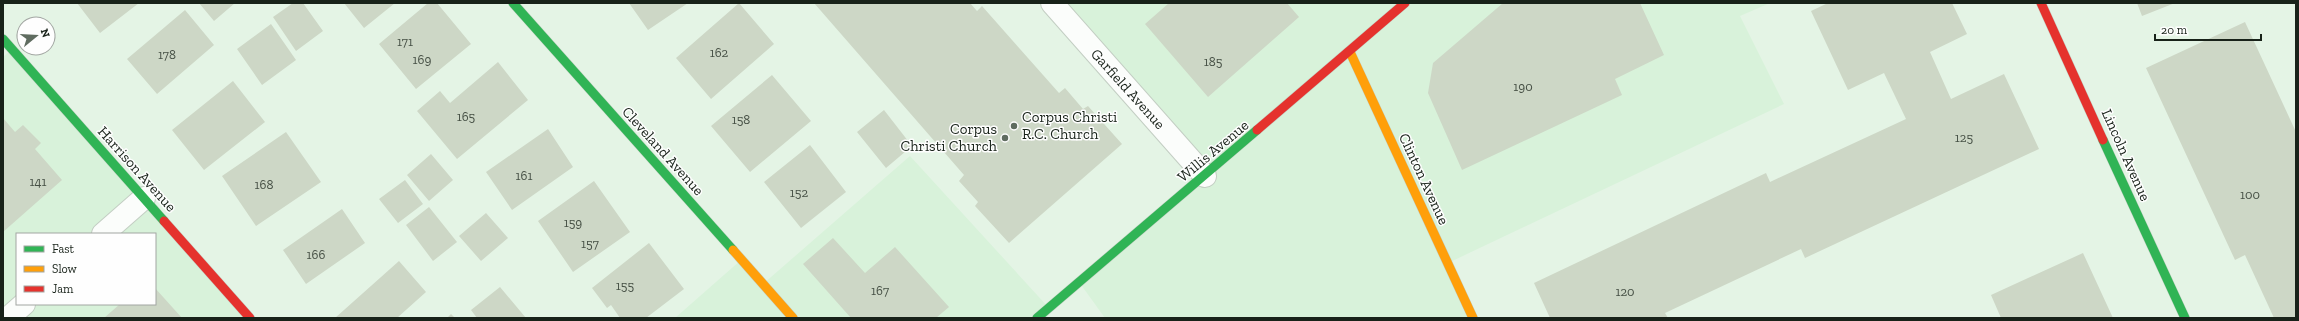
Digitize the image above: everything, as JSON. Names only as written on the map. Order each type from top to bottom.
[{"type":"street","name":"Cleveland Avenue","points":[[513,3],[793,318]]},
{"type":"street","name":"Garfield Avenue","points":[[1052,3],[1205,176]]},
{"type":"street","name":"Willis Avenue","points":[[1036,318],[1205,176],[1405,3]]},
{"type":"street","name":"Lincoln Avenue","points":[[2041,3],[2185,318]]},
{"type":"street","name":"Harrison Avenue","points":[[3,39],[250,318]]},
{"type":"street","name":"Clinton Avenue","points":[[1350,52],[1473,318]]},
{"type":"street","points":[[104,233],[144,198]]},
{"type":"street","points":[[8,318],[23,305]]},
{"type":"shaded area","points":[[1054,3],[1770,3],[1740,16],[1784,104],[1448,263],[1473,318],[1105,318],[1079,282],[1204,174]]},
{"type":"shaded area","points":[[12,49],[16,54],[16,56],[18,56],[250,318],[3,318],[3,57]]},
{"type":"shaded area","points":[[910,156],[1049,308],[1036,318],[675,318],[741,260],[763,284]]},
{"type":"building","points":[[77,3],[139,3],[100,33]]},
{"type":"building","points":[[199,3],[235,3],[214,21]]},
{"type":"building","points":[[293,3],[303,3],[323,31],[296,51],[273,17]]},
{"type":"building","points":[[344,3],[395,3],[364,28]]},
{"type":"building","points":[[428,3],[437,3],[471,44],[416,89],[379,44]]},
{"type":"building","points":[[629,3],[688,3],[648,30]]},
{"type":"building","points":[[739,3],[774,44],[711,99],[676,58]]},
{"type":"building","name":"Corpus Christi R.C. Church","points":[[814,3],[970,3],[977,11],[982,6],[1059,93],[1065,88],[1083,109],[1088,106],[1122,144],[1009,243],[975,206],[978,202],[959,181],[964,175]]},
{"type":"building","points":[[1169,3],[1287,3],[1299,17],[1208,97],[1145,24]]},
{"type":"building","points":[[1503,3],[1640,3],[1664,55],[1615,79],[1622,95],[1462,170],[1428,93],[1433,63]]},
{"type":"building","points":[[1828,3],[1952,3],[1967,34],[1930,52],[1951,99],[2004,74],[2039,149],[1805,258],[1801,249],[1665,313],[1668,318],[1550,318],[1534,283],[1766,173],[1770,182],[1906,119],[1884,73],[1848,90],[1811,11]]},
{"type":"building","points":[[2137,3],[2175,3],[2142,16]]},
{"type":"building","points":[[185,10],[214,45],[157,94],[127,59]]},
{"type":"building","points":[[2245,22],[2296,132],[2296,318],[2274,318],[2245,255],[2235,260],[2146,68]]},
{"type":"building","points":[[271,24],[296,60],[262,85],[237,49]]},
{"type":"building","points":[[498,62],[528,100],[457,159],[417,111],[440,91],[450,103]]},
{"type":"building","points":[[772,75],[811,121],[750,172],[711,126]]},
{"type":"building","points":[[233,81],[265,122],[204,170],[172,130]]},
{"type":"building","points":[[884,110],[912,146],[886,168],[857,132]]},
{"type":"building","points":[[3,118],[15,132],[23,125],[41,143],[35,149],[62,180],[3,232]]},
{"type":"building","points":[[548,129],[573,167],[512,210],[486,172]]},
{"type":"building","points":[[286,132],[321,182],[256,226],[222,176]]},
{"type":"building","points":[[810,145],[846,192],[801,228],[764,182]]},
{"type":"building","points":[[431,154],[453,180],[429,201],[407,175]]},
{"type":"building","points":[[405,180],[423,204],[398,223],[379,199]]},
{"type":"building","points":[[594,181],[630,232],[573,272],[538,221]]},
{"type":"building","points":[[429,207],[457,242],[433,261],[406,225]]},
{"type":"building","points":[[342,209],[365,243],[306,284],[283,250]]},
{"type":"building","points":[[486,213],[508,238],[481,261],[459,236]]},
{"type":"building","points":[[833,238],[865,273],[895,247],[949,307],[936,318],[851,318],[803,264]]},
{"type":"building","points":[[649,243],[684,289],[646,318],[620,318],[611,305],[607,308],[592,288]]},
{"type":"building","points":[[2083,253],[2113,318],[2001,318],[1991,295]]},
{"type":"building","points":[[399,261],[426,292],[397,318],[335,318]]},
{"type":"building","points":[[500,287],[526,318],[477,318],[471,310]]},
{"type":"building","points":[[156,289],[182,318],[104,318],[119,305],[156,305]]},
{"type":"building","points":[[451,314],[455,318],[447,318]]},
{"type":"traffic: fast","points":[[513,3],[733,250]]},
{"type":"traffic: fast","points":[[3,39],[164,221]]},
{"type":"traffic: fast","points":[[1037,318],[1257,130]]},
{"type":"traffic: fast","points":[[2103,140],[2185,318]]},
{"type":"traffic: slow","points":[[1350,52],[1473,318]]},
{"type":"traffic: slow","points":[[733,250],[793,318]]},
{"type":"traffic: jam","points":[[1257,130],[1405,3]]},
{"type":"traffic: jam","points":[[2041,3],[2103,140]]},
{"type":"traffic: jam","points":[[164,221],[250,318]]},
{"type":"place","name":"Corpus Christi R.C. Church","points":[[1014,126]]},
{"type":"place","name":"Corpus Christi Church","points":[[1005,138]]}]
